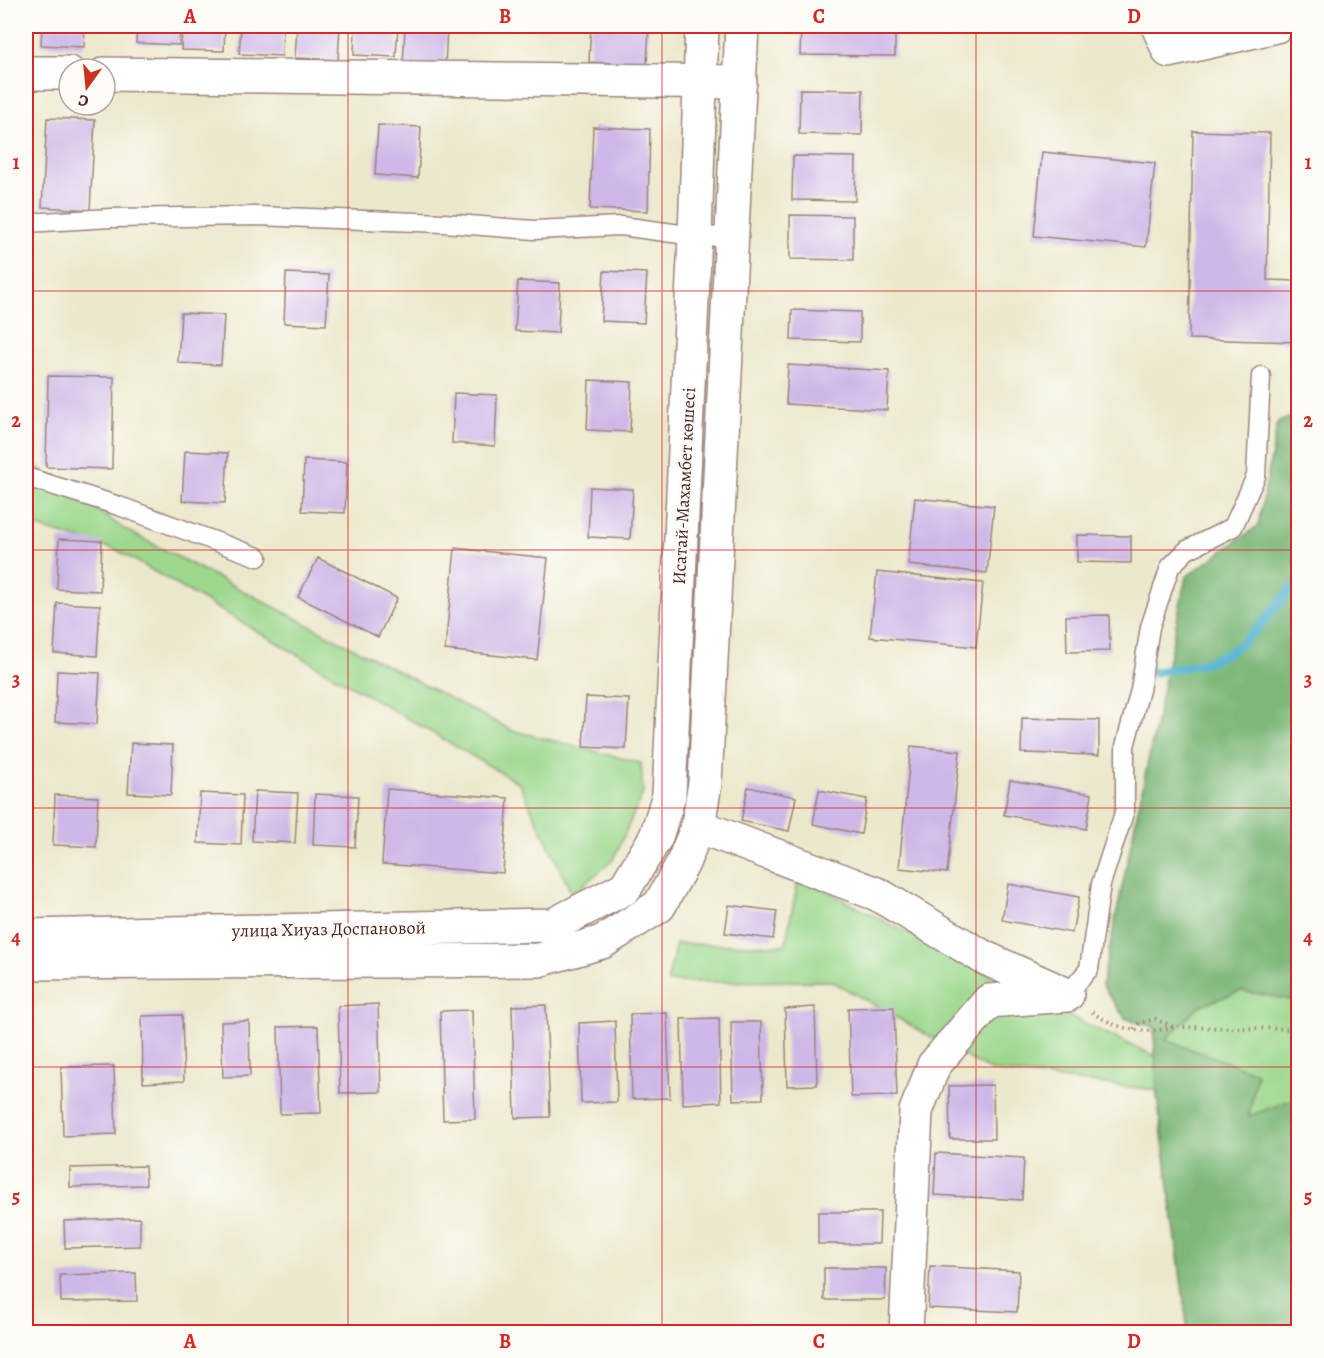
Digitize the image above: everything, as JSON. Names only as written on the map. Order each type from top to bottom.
[{"type":"main road","name":"Исатай-Махамбет көшесі","points":[[625,888],[656,837],[669,795],[695,236],[702,26]]},
{"type":"main road","name":"улица Хиуаз Доспановой","points":[[26,963],[539,960],[602,942],[659,906],[683,863],[698,826],[705,783],[734,237],[742,26]]},
{"type":"main road","points":[[1158,26],[1169,51],[1276,26]]},
{"type":"main road","points":[[26,73],[57,74]]},
{"type":"main road","points":[[117,74],[740,82]]},
{"type":"main road","points":[[698,826],[877,894],[983,957],[1066,994]]},
{"type":"main road","name":"улица Хиуаз Доспановой","points":[[26,936],[553,925],[625,888]]},
{"type":"main road","points":[[906,1332],[916,1110],[934,1065],[989,1001],[1066,994]]},
{"type":"lane","points":[[26,223],[111,218],[256,216],[444,223],[534,230],[621,226],[695,236],[734,237]]},
{"type":"lane","points":[[1066,994],[1089,969],[1101,884],[1125,810],[1125,746],[1140,690],[1150,627],[1170,567],[1187,550],[1233,527],[1256,476],[1261,376]]},
{"type":"lane","points":[[26,477],[119,506],[258,557]]},
{"type":"path","points":[[1066,994],[1111,1026],[1154,1032],[1174,1027],[1299,1029]]},
{"type":"path","points":[[1134,1029],[1139,1023],[1155,1019],[1174,1027]]},
{"type":"green space","points":[[1298,415],[1298,1332],[1188,1332],[1156,1090],[991,1071],[832,981],[667,982],[676,944],[785,945],[799,877],[1079,1021],[1155,1056],[1154,1027],[1125,1018],[1102,985],[1186,577],[1258,526],[1278,422]]},
{"type":"green space","points":[[1298,415],[1298,1001],[1241,991],[1199,1006],[1166,1040],[1257,1073],[1249,1116],[1298,1097],[1298,1332],[1188,1332],[1157,1090],[1154,1027],[1125,1018],[1102,985],[1186,577],[1258,526],[1278,422]]},
{"type":"green space","points":[[26,458],[124,529],[511,730],[641,763],[643,793],[613,860],[572,894],[519,783],[117,550],[26,524]]},
{"type":"building","points":[[42,26],[85,26],[84,47],[41,45]]},
{"type":"building","points":[[137,26],[180,26],[179,45],[136,43]]},
{"type":"building","points":[[182,26],[225,26],[224,51],[181,50]]},
{"type":"building","points":[[241,26],[283,26],[282,56],[239,54]]},
{"type":"building","points":[[297,26],[340,26],[338,60],[295,58]]},
{"type":"building","points":[[355,26],[398,26],[396,57],[354,55]]},
{"type":"building","points":[[405,26],[447,26],[445,68],[403,66]]},
{"type":"building","points":[[591,26],[649,26],[647,65],[589,62]]},
{"type":"building","points":[[801,27],[895,28],[895,56],[800,55]]},
{"type":"building","points":[[800,89],[863,90],[862,135],[799,134]]},
{"type":"building","points":[[47,118],[95,120],[90,210],[42,207]]},
{"type":"building","points":[[378,125],[421,127],[418,178],[375,175]]},
{"type":"building","points":[[593,127],[650,129],[648,211],[590,209]]},
{"type":"building","points":[[1193,131],[1270,133],[1267,280],[1298,281],[1298,342],[1189,339]]},
{"type":"building","points":[[1042,152],[1155,163],[1146,247],[1034,236]]},
{"type":"building","points":[[793,156],[856,157],[855,201],[792,200]]},
{"type":"building","points":[[790,215],[853,216],[853,260],[790,259]]},
{"type":"building","points":[[604,271],[647,273],[644,323],[601,321]]},
{"type":"building","points":[[286,273],[329,275],[326,325],[284,323]]},
{"type":"building","points":[[518,281],[560,283],[558,333],[515,331]]},
{"type":"building","points":[[792,310],[860,312],[860,342],[791,340]]},
{"type":"building","points":[[181,313],[224,315],[221,365],[178,363]]},
{"type":"building","points":[[788,365],[889,371],[887,410],[786,404]]},
{"type":"building","points":[[48,376],[114,377],[112,469],[46,467]]},
{"type":"building","points":[[589,380],[632,382],[630,432],[587,430]]},
{"type":"building","points":[[454,393],[497,395],[495,446],[452,443]]},
{"type":"building","points":[[185,451],[228,453],[225,503],[182,501]]},
{"type":"building","points":[[304,460],[347,462],[345,513],[302,511]]},
{"type":"building","points":[[590,487],[633,489],[630,539],[588,537]]},
{"type":"building","points":[[915,498],[994,506],[987,573],[908,565]]},
{"type":"building","points":[[1077,535],[1131,536],[1131,563],[1077,562]]},
{"type":"building","points":[[59,539],[102,541],[100,591],[57,589]]},
{"type":"building","points":[[455,548],[548,558],[537,660],[445,650]]},
{"type":"building","points":[[318,558],[397,598],[378,637],[298,597]]},
{"type":"building","points":[[877,572],[983,583],[976,647],[870,637]]},
{"type":"building","points":[[57,603],[100,605],[97,656],[54,653]]},
{"type":"building","points":[[1109,615],[1110,651],[1067,652],[1066,616]]},
{"type":"building","points":[[57,671],[100,673],[97,724],[55,722]]},
{"type":"building","points":[[586,697],[629,699],[626,749],[583,747]]},
{"type":"building","points":[[1022,718],[1099,720],[1099,755],[1021,753]]},
{"type":"building","points":[[131,743],[173,745],[171,795],[128,793]]},
{"type":"building","points":[[911,746],[960,751],[947,873],[899,868]]},
{"type":"building","points":[[1010,780],[1092,794],[1086,829],[1004,815]]},
{"type":"building","points":[[748,787],[796,797],[789,831],[741,821]]},
{"type":"building","points":[[387,789],[508,798],[503,873],[382,864]]},
{"type":"building","points":[[819,790],[867,799],[861,834],[813,824]]},
{"type":"building","points":[[255,791],[298,793],[295,843],[252,841]]},
{"type":"building","points":[[200,793],[243,795],[241,845],[198,843]]},
{"type":"building","points":[[315,794],[358,796],[355,847],[313,845]]},
{"type":"building","points":[[55,795],[98,797],[96,847],[53,845]]},
{"type":"building","points":[[1008,884],[1079,897],[1072,933],[1002,920]]},
{"type":"building","points":[[729,905],[777,911],[773,939],[725,933]]},
{"type":"building","points":[[378,1004],[381,1092],[340,1093],[338,1006]]},
{"type":"building","points":[[546,1005],[550,1117],[515,1118],[512,1006]]},
{"type":"building","points":[[815,1007],[817,1085],[787,1086],[785,1009]]},
{"type":"building","points":[[894,1007],[897,1096],[851,1097],[848,1008]]},
{"type":"building","points":[[472,1010],[475,1119],[443,1120],[440,1011]]},
{"type":"building","points":[[667,1013],[670,1098],[632,1099],[630,1014]]},
{"type":"building","points":[[182,1015],[184,1081],[143,1083],[142,1016]]},
{"type":"building","points":[[719,1018],[721,1102],[683,1104],[681,1019]]},
{"type":"building","points":[[249,1021],[250,1076],[223,1077],[221,1022]]},
{"type":"building","points":[[615,1021],[617,1102],[581,1103],[579,1023]]},
{"type":"building","points":[[731,1022],[761,1022],[763,1099],[733,1100]]},
{"type":"building","points":[[318,1026],[321,1113],[280,1114],[278,1027]]},
{"type":"building","points":[[114,1066],[116,1134],[63,1136],[61,1067]]},
{"type":"building","points":[[993,1085],[994,1139],[950,1139],[949,1086]]},
{"type":"building","points":[[936,1153],[1024,1158],[1022,1200],[934,1195]]},
{"type":"building","points":[[145,1166],[146,1185],[70,1187],[70,1168]]},
{"type":"building","points":[[818,1212],[880,1212],[879,1244],[818,1244]]},
{"type":"building","points":[[140,1218],[140,1246],[65,1248],[64,1221]]},
{"type":"building","points":[[930,1266],[1019,1271],[1017,1312],[928,1308]]},
{"type":"building","points":[[824,1268],[886,1268],[885,1300],[824,1300]]},
{"type":"building","points":[[136,1273],[137,1301],[61,1302],[60,1275]]},
{"type":"waterway","points":[[1154,672],[1202,663],[1234,649],[1247,639],[1291,589],[1298,585]]}]
